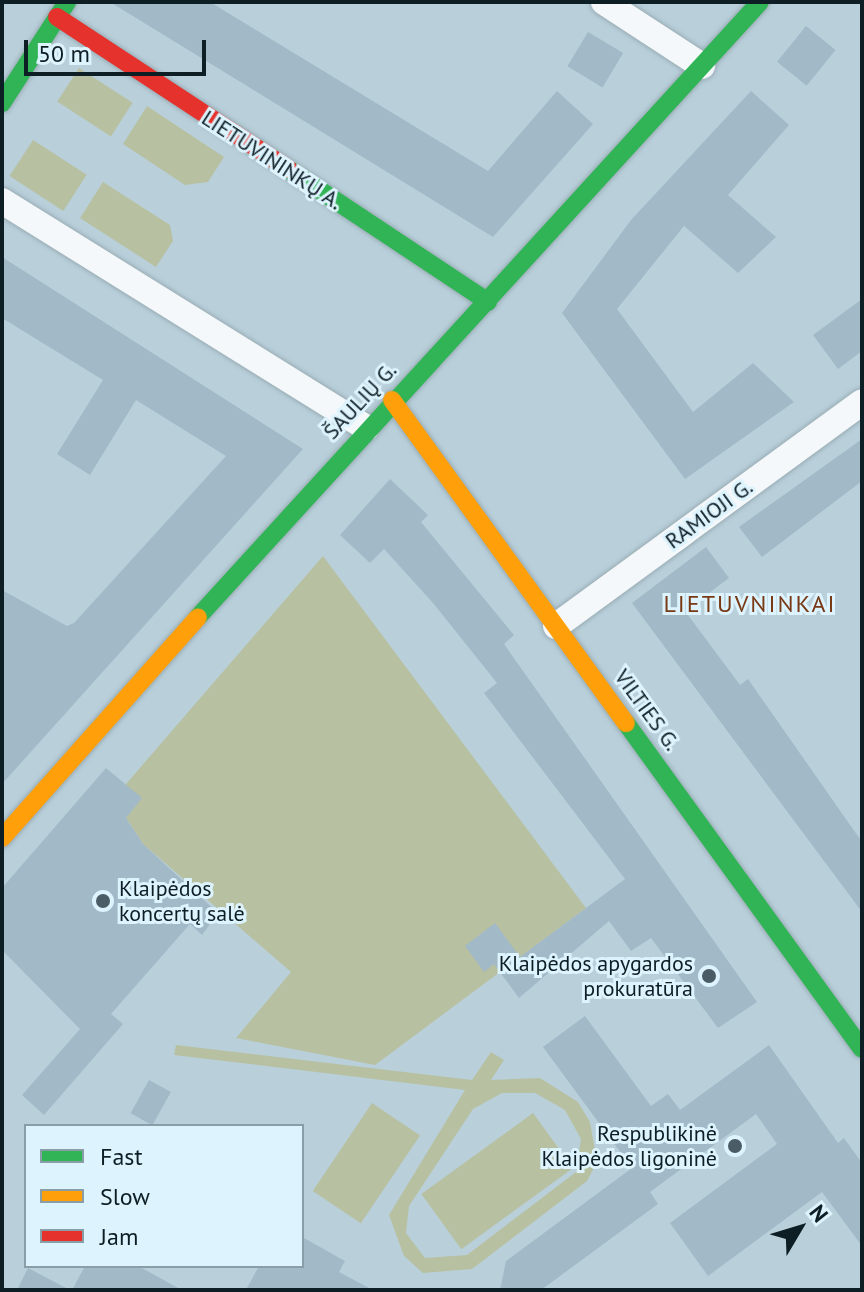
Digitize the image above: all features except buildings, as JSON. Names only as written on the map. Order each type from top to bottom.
[{"type":"street","points":[[604,2],[702,66]]},
{"type":"street","name":"ŠAULIŲ G.","points":[[2,838],[366,428],[488,302],[760,2]]},
{"type":"street","points":[[2,103],[62,10]]},
{"type":"street","name":"LIETUVININKŲ A.","points":[[62,10],[488,302]]},
{"type":"street","points":[[2,201],[366,428]]},
{"type":"street","name":"VILTIES G.","points":[[392,400],[862,1049]]},
{"type":"street","name":"RAMIOJI G.","points":[[556,626],[862,402]]},
{"type":"green space","points":[[79,68],[133,103],[111,136],[57,102]]},
{"type":"green space","points":[[147,106],[224,157],[208,182],[185,185],[123,144]]},
{"type":"green space","points":[[33,140],[87,175],[63,211],[10,176]]},
{"type":"green space","points":[[103,182],[170,225],[173,241],[156,267],[80,218]]},
{"type":"green space","points":[[323,556],[586,908],[375,1065],[236,1038],[291,972],[143,844],[126,818],[126,784]]},
{"type":"green space","points":[[176,1045],[472,1080],[491,1052],[504,1060],[491,1080],[540,1078],[578,1102],[590,1122],[597,1162],[587,1181],[472,1269],[423,1273],[404,1256],[389,1215],[465,1090],[174,1055]],"holes":[[[502,1093],[535,1093],[565,1110],[581,1139],[576,1172],[467,1255],[425,1258],[406,1233],[409,1206],[473,1109]]]},
{"type":"green space","points":[[372,1103],[420,1135],[361,1223],[313,1191]]},
{"type":"green space","points":[[533,1113],[573,1168],[461,1249],[421,1194]]},
{"type":"traffic: fast","points":[[2,103],[67,2]]},
{"type":"traffic: fast","points":[[198,617],[760,2]]},
{"type":"traffic: fast","points":[[288,169],[488,302]]},
{"type":"traffic: fast","points":[[626,723],[862,1049]]},
{"type":"traffic: slow","points":[[392,400],[626,723]]},
{"type":"traffic: slow","points":[[2,838],[198,617]]},
{"type":"traffic: jam","points":[[57,17],[288,169]]},
{"type":"place","name":"Klaipėdos koncertų salė","points":[[103,901]]},
{"type":"place","name":"Klaipėdos apygardos prokuratūra","points":[[709,976]]},
{"type":"place","name":"Respublikinė Klaipėdos ligoninė","points":[[735,1146]]},
{"type":"district","name":"LIETUVNINKAI","points":[[750,604]]}]
